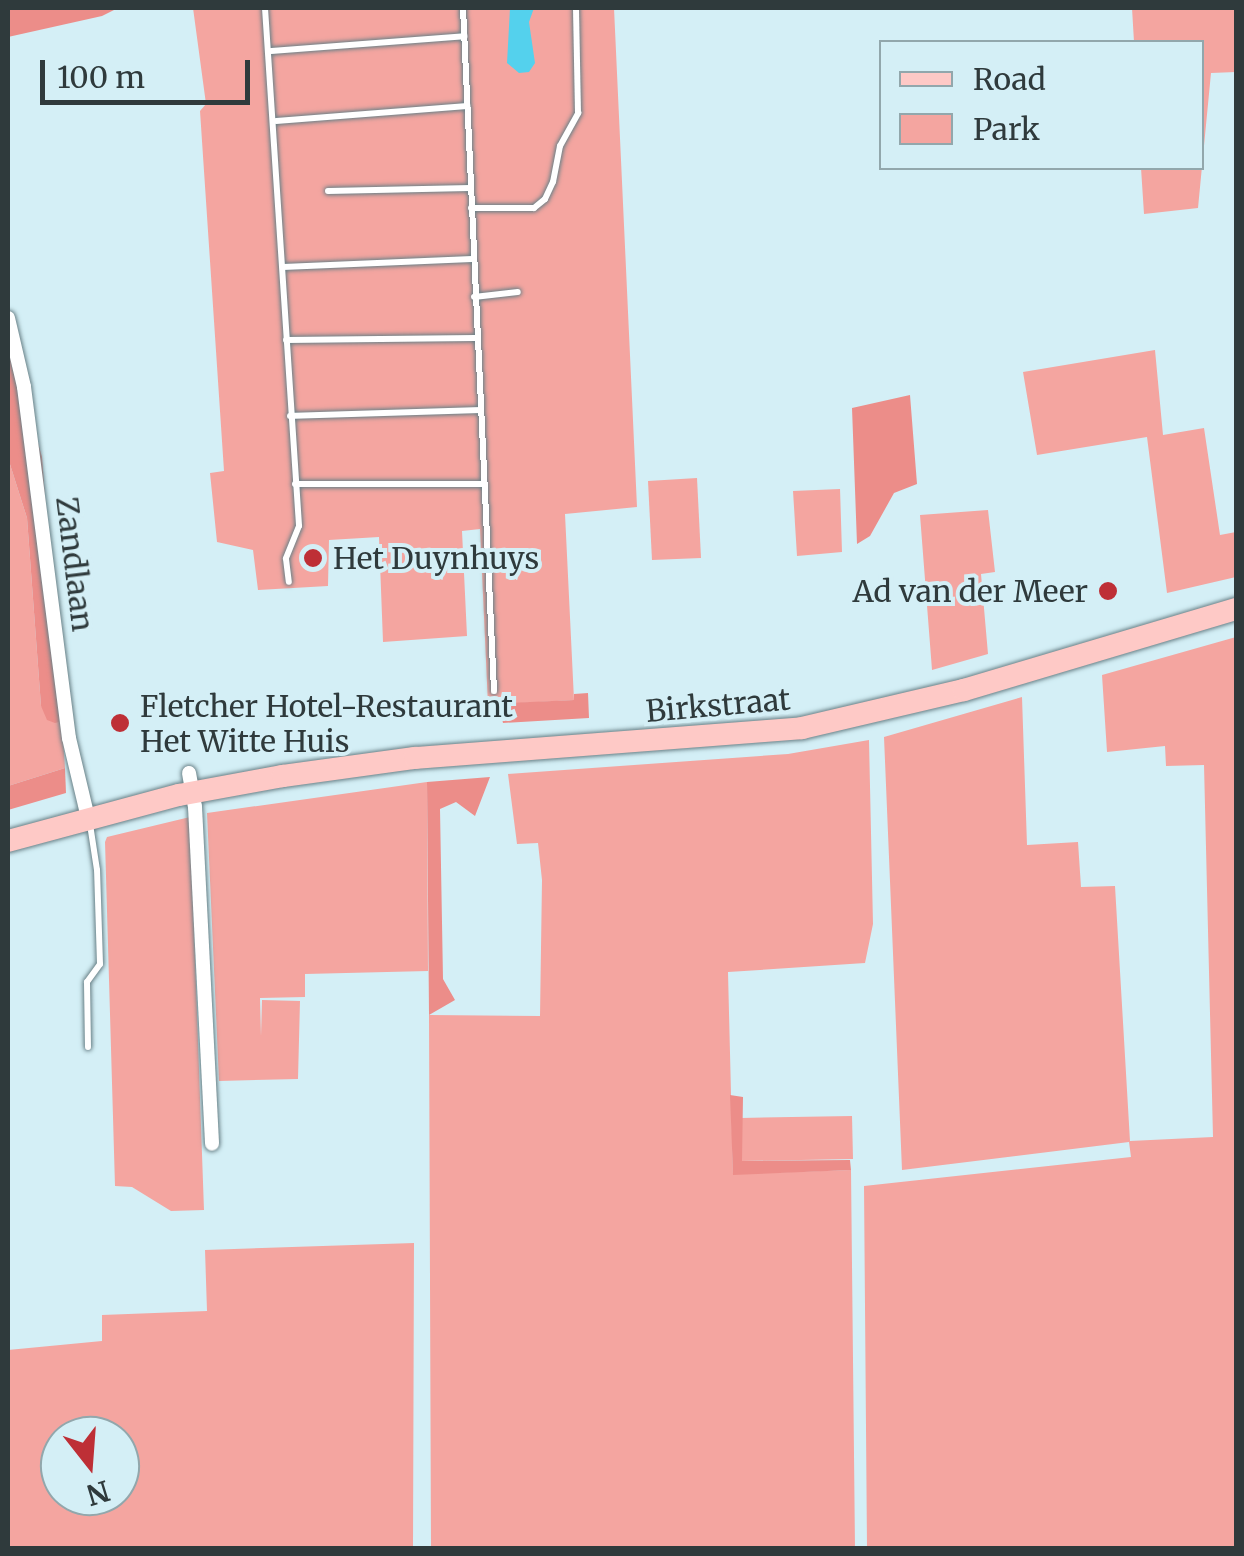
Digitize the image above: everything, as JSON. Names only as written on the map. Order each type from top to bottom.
[{"type":"main road","name":"Birkstraat","points":[[8,841],[190,782],[415,758],[726,737],[862,708],[1236,609]]},
{"type":"street","name":"Zandlaan","points":[[8,318],[24,387],[69,738],[88,818]]},
{"type":"street","points":[[190,782],[212,1144]]},
{"type":"lane","points":[[265,8],[276,121],[299,526],[286,559],[289,582]]},
{"type":"lane","points":[[463,8],[478,410],[494,691]]},
{"type":"lane","points":[[471,208],[534,208],[545,200],[560,146],[578,113],[576,8]]},
{"type":"lane","points":[[271,50],[464,36]]},
{"type":"lane","points":[[276,121],[467,106]]},
{"type":"lane","points":[[328,191],[470,188]]},
{"type":"lane","points":[[283,267],[472,259]]},
{"type":"lane","points":[[474,297],[518,292]]},
{"type":"lane","points":[[286,340],[476,338]]},
{"type":"lane","points":[[290,416],[478,410]]},
{"type":"lane","points":[[295,484],[482,484]]},
{"type":"lane","points":[[88,818],[97,870],[100,964],[87,982],[88,1046]]},
{"type":"green space","points":[[193,8],[614,8],[637,507],[565,514],[574,700],[488,705],[480,529],[462,531],[467,636],[383,642],[379,537],[329,540],[328,586],[258,590],[253,550],[217,542],[210,473],[224,471],[200,111],[206,104]]},
{"type":"green space","points":[[1132,8],[1236,8],[1236,72],[1211,73],[1204,145],[1204,40],[1134,40]]},
{"type":"green space","points":[[1141,170],[1202,170],[1198,208],[1144,214]]},
{"type":"green space","points":[[1155,350],[1163,435],[1204,428],[1220,535],[1236,532],[1236,577],[1167,593],[1147,437],[1037,455],[1023,372]]},
{"type":"green space","points":[[8,458],[27,518],[41,706],[62,721],[65,768],[8,786]]},
{"type":"green space","points":[[697,478],[701,558],[652,560],[648,481]]},
{"type":"green space","points":[[840,489],[842,552],[797,556],[793,491]]},
{"type":"green space","points":[[988,510],[995,572],[981,574],[988,654],[932,670],[920,515]]},
{"type":"green space","points":[[1236,637],[1236,1548],[867,1548],[864,1186],[1131,1157],[1129,1142],[902,1170],[884,737],[1022,697],[1027,845],[1078,842],[1081,887],[1115,886],[1130,1141],[1213,1137],[1204,765],[1166,766],[1165,746],[1107,752],[1102,675]]},
{"type":"green space","points":[[869,740],[873,924],[865,963],[728,972],[733,1174],[851,1170],[855,1548],[431,1548],[429,1015],[540,1016],[542,880],[538,843],[517,844],[508,774],[788,754]]},
{"type":"green space","points":[[427,782],[428,971],[305,974],[305,997],[260,998],[261,1036],[262,1000],[300,1001],[298,1079],[219,1081],[207,813]]},
{"type":"green space","points":[[190,817],[204,1210],[171,1211],[132,1187],[115,1186],[105,842],[107,837]]},
{"type":"green space","points":[[852,1116],[853,1159],[742,1161],[741,1118]]},
{"type":"green space","points":[[414,1243],[413,1548],[8,1548],[8,1350],[102,1341],[102,1315],[207,1311],[205,1250]]},
{"type":"shaded area","points":[[8,8],[118,8],[102,16],[8,37]]},
{"type":"shaded area","points":[[8,334],[42,457],[62,721],[55,723],[47,720],[41,706],[27,518],[8,458]]},
{"type":"shaded area","points":[[910,395],[917,484],[894,493],[870,536],[857,544],[852,408]]},
{"type":"shaded area","points":[[588,693],[589,718],[503,723],[500,710],[508,703],[574,700],[574,694]]},
{"type":"shaded area","points":[[65,768],[66,793],[8,810],[8,786]]},
{"type":"shaded area","points":[[490,777],[475,816],[456,802],[440,809],[443,979],[455,1000],[429,1015],[427,782]]},
{"type":"shaded area","points":[[730,1095],[743,1097],[742,1161],[850,1160],[851,1170],[733,1175]]},
{"type":"water","points":[[510,8],[534,8],[529,22],[535,63],[529,72],[519,73],[507,63]]},
{"type":"place","name":"Het Duynhuys","points":[[313,558]]},
{"type":"place","name":"Ad van der Meer","points":[[1108,591]]},
{"type":"place","name":"Fletcher Hotel-Restaurant Het Witte Huis","points":[[120,723]]}]
